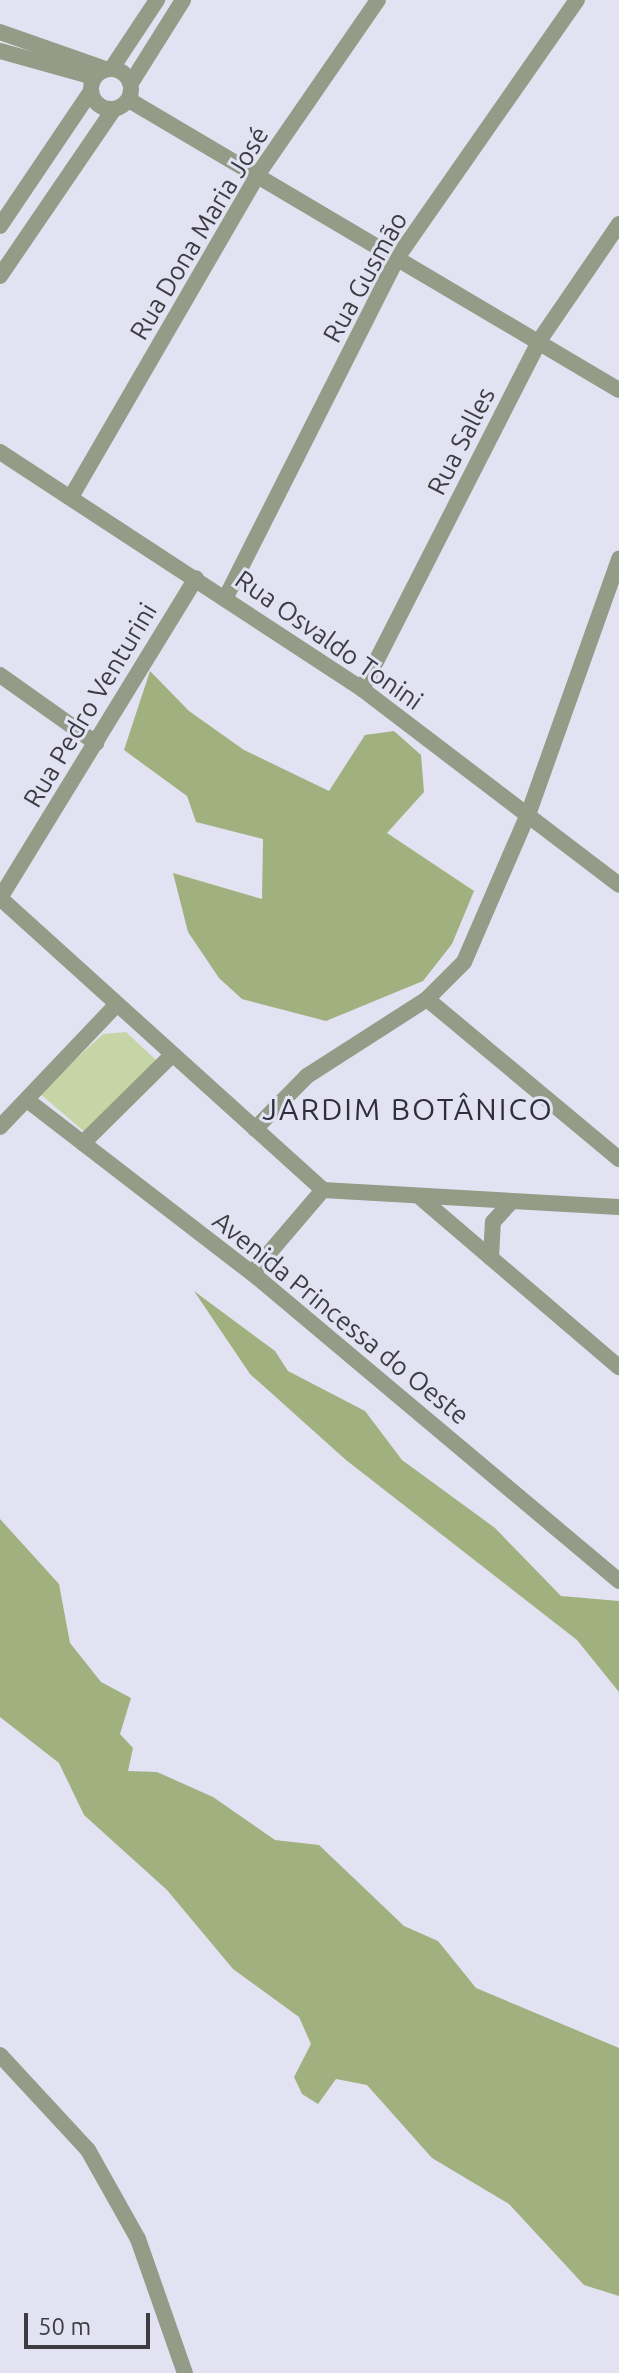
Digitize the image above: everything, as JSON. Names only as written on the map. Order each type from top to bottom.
[{"type":"street","points":[[0,226],[100,76],[157,0]]},
{"type":"street","points":[[0,276],[114,109],[130,92],[183,0]]},
{"type":"street","name":"Rua Dona Maria José","points":[[71,497],[258,174],[378,0]]},
{"type":"street","name":"Rua Gusmão","points":[[226,597],[399,255],[577,0]]},
{"type":"street","points":[[0,32],[130,92],[258,174],[399,255],[619,390]]},
{"type":"street","points":[[0,51],[100,76]]},
{"type":"street","points":[[100,76],[101,107],[114,109]]},
{"type":"street","name":"Rua Salles","points":[[362,689],[539,341],[619,224]]},
{"type":"street","name":"Rua Osvaldo Tonini","points":[[0,452],[226,597],[362,689],[529,812],[619,885]]},
{"type":"street","points":[[255,1129],[307,1076],[427,999],[464,962],[529,812],[619,559]]},
{"type":"street","name":"Rua Pedro Venturini","points":[[0,898],[196,578]]},
{"type":"street","points":[[0,675],[96,743]]},
{"type":"street","points":[[0,898],[323,1190],[422,1199],[619,1207]]},
{"type":"street","points":[[427,999],[619,1159]]},
{"type":"street","points":[[0,1127],[116,1005]]},
{"type":"street","points":[[83,1143],[172,1055]]},
{"type":"street","name":"Avenida Princessa do Oeste","points":[[27,1100],[252,1273],[619,1581]]},
{"type":"street","points":[[252,1273],[323,1190]]},
{"type":"street","points":[[422,1199],[619,1367]]},
{"type":"street","points":[[491,1258],[493,1222],[510,1203]]},
{"type":"street","points":[[0,2055],[88,2150],[138,2239],[185,2373]]},
{"type":"green space","points":[[150,671],[189,711],[244,750],[329,791],[365,735],[394,731],[421,755],[424,792],[387,833],[474,891],[452,944],[423,981],[326,1021],[242,999],[219,978],[188,932],[173,873],[262,899],[263,839],[196,822],[187,796],[124,750]]},
{"type":"green space","points":[[126,1032],[157,1061],[86,1133],[39,1093],[103,1034]]},
{"type":"green space","points":[[194,1291],[275,1351],[288,1371],[365,1411],[402,1460],[495,1528],[561,1596],[619,1601],[619,1692],[577,1640],[346,1460],[250,1374]]},
{"type":"green space","points":[[0,1519],[59,1584],[70,1643],[101,1682],[131,1698],[120,1734],[133,1748],[128,1771],[157,1772],[213,1797],[275,1840],[319,1845],[404,1926],[438,1941],[476,1988],[619,2048],[619,2296],[584,2285],[509,2204],[432,2158],[367,2085],[336,2079],[318,2104],[302,2094],[294,2077],[311,2044],[299,2017],[233,1969],[167,1890],[84,1815],[59,1763],[0,1717]]},
{"type":"district","name":"JARDIM BOTÂNICO","points":[[408,1109]]}]
